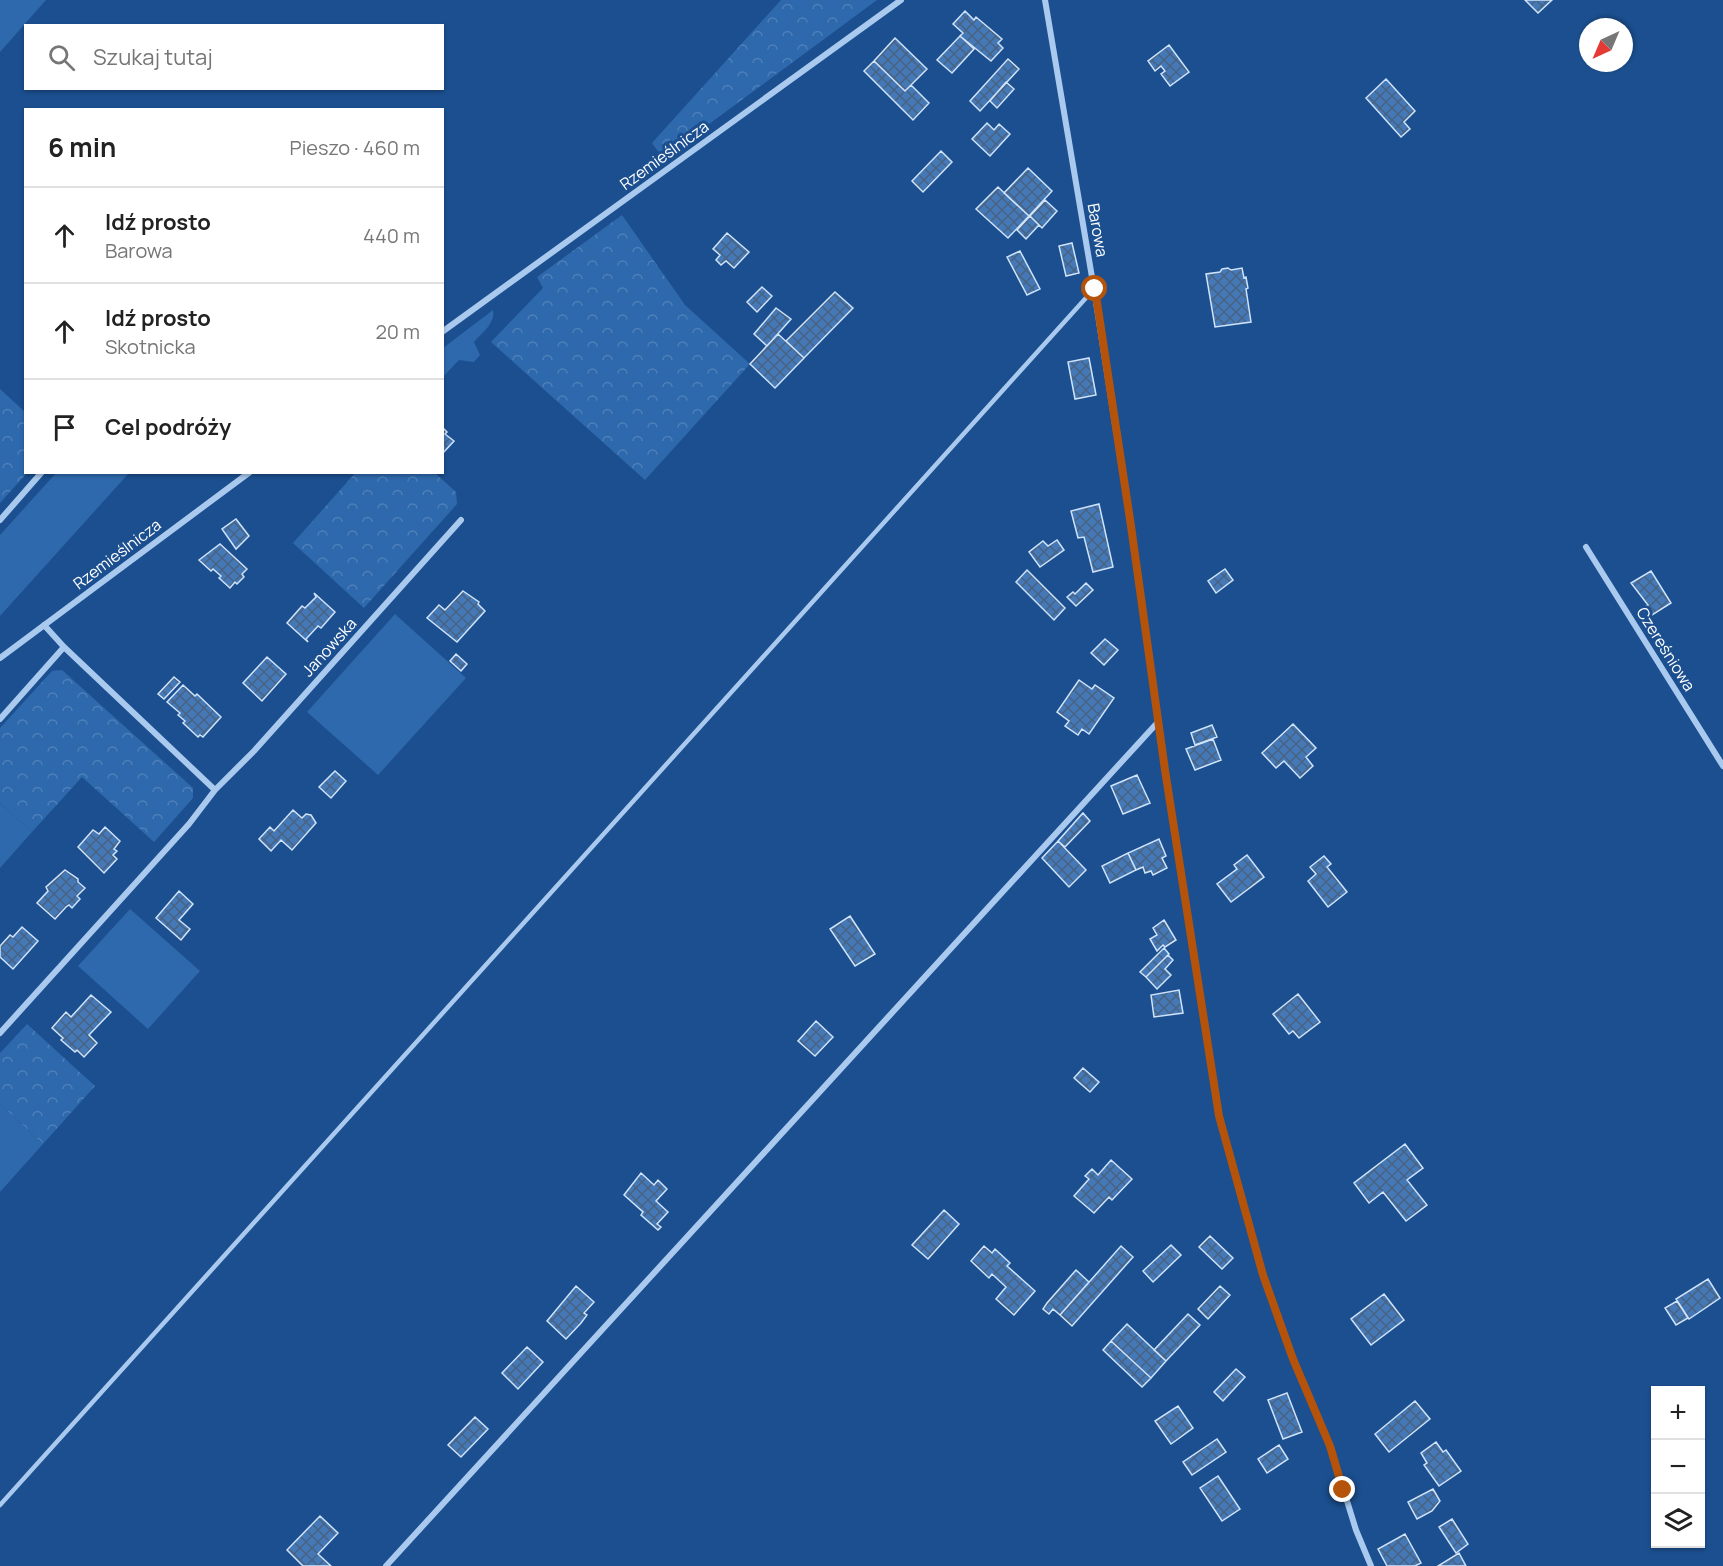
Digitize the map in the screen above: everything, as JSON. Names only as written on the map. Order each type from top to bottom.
[{"type":"street","name":"Rzemieślnicza","points":[[444,331],[901,0]]},
{"type":"street","name":"Barowa","points":[[1045,0],[1095,289],[1158,722],[1219,1116],[1263,1275],[1293,1359],[1330,1446],[1356,1530],[1371,1566]]},
{"type":"street","points":[[0,520],[40,474]]},
{"type":"street","name":"Rzemieślnicza","points":[[0,658],[247,474]]},
{"type":"street","name":"Janowska","points":[[0,1033],[189,824],[215,790],[254,752],[461,520]]},
{"type":"street","name":"Czereśniowa","points":[[1586,546],[1723,766]]},
{"type":"street","points":[[44,625],[64,647],[215,790]]},
{"type":"street","points":[[0,719],[64,647]]},
{"type":"street","points":[[386,1566],[1158,722]]},
{"type":"lane","points":[[0,1505],[1095,289]]},
{"type":"green space","points":[[0,0],[46,0],[24,24],[0,52]]},
{"type":"green space","points":[[781,0],[877,0],[663,158],[652,143]]},
{"type":"green space","points":[[622,215],[685,305],[750,364],[645,480],[491,342],[543,288],[537,277]]},
{"type":"green space","points":[[493,310],[490,323],[474,342],[480,355],[474,362],[459,360],[444,376],[444,347]]},
{"type":"green space","points":[[0,389],[24,411],[24,474],[26,474],[0,503]]},
{"type":"green space","points":[[55,474],[128,474],[0,616],[0,535]]},
{"type":"green space","points":[[354,474],[436,474],[456,492],[457,504],[364,608],[293,543]]},
{"type":"green space","points":[[395,614],[466,678],[378,775],[307,712]]},
{"type":"green space","points":[[62,670],[193,788],[193,798],[154,842],[82,777],[32,832],[0,803],[0,728],[52,671]]},
{"type":"green space","points":[[0,803],[32,832],[0,868]]},
{"type":"green space","points":[[130,909],[200,971],[148,1029],[78,966]]},
{"type":"green space","points":[[27,1024],[95,1086],[43,1144],[0,1104],[0,1053]]},
{"type":"green space","points":[[0,1104],[43,1144],[0,1192]]},
{"type":"building","points":[[1525,0],[1552,0],[1538,13]]},
{"type":"building","points":[[965,11],[974,20],[976,17],[1002,39],[998,43],[1003,48],[991,61],[960,36],[963,33],[953,24]]},
{"type":"building","points":[[960,36],[974,49],[952,73],[937,60]]},
{"type":"building","points":[[895,38],[927,69],[905,91],[874,61]]},
{"type":"building","points":[[1169,45],[1189,72],[1170,86],[1161,74],[1165,71],[1161,66],[1155,71],[1148,61]]},
{"type":"building","points":[[1008,59],[1019,69],[980,111],[970,101]]},
{"type":"building","points":[[874,61],[905,91],[911,85],[929,103],[913,120],[864,71]]},
{"type":"building","points":[[1386,79],[1415,111],[1404,122],[1410,129],[1401,137],[1366,98]]},
{"type":"building","points":[[1006,82],[1014,89],[997,108],[990,101]]},
{"type":"building","points":[[987,123],[994,130],[999,124],[1010,134],[990,156],[972,139]]},
{"type":"building","points":[[941,151],[952,162],[923,192],[912,181]]},
{"type":"building","points":[[1028,168],[1052,191],[1029,216],[1004,193]]},
{"type":"building","points":[[998,187],[1029,216],[1008,238],[976,209]]},
{"type":"building","points":[[1045,200],[1057,211],[1042,228],[1030,216]]},
{"type":"building","points":[[1030,216],[1039,225],[1026,239],[1017,230]]},
{"type":"building","points":[[727,233],[749,252],[734,268],[726,261],[721,265],[716,260],[720,255],[713,249]]},
{"type":"building","points":[[1072,243],[1079,273],[1066,276],[1059,246]]},
{"type":"building","points":[[1020,251],[1040,289],[1027,295],[1007,257]]},
{"type":"building","points":[[1228,268],[1231,270],[1242,268],[1244,278],[1246,277],[1251,322],[1215,327],[1206,274]]},
{"type":"building","points":[[762,287],[772,296],[757,312],[747,302]]},
{"type":"building","points":[[835,292],[853,308],[804,358],[786,341]]},
{"type":"building","points":[[776,308],[791,319],[767,346],[754,334]]},
{"type":"building","points":[[778,334],[804,358],[775,388],[750,364]]},
{"type":"building","points":[[1089,358],[1096,395],[1075,399],[1068,362]]},
{"type":"building","points":[[444,429],[447,432],[445,434],[454,441],[444,452]]},
{"type":"building","points":[[1099,504],[1113,567],[1093,572],[1084,537],[1078,538],[1071,511]]},
{"type":"building","points":[[236,519],[249,536],[236,549],[222,529]]},
{"type":"building","points":[[1057,540],[1064,550],[1040,567],[1029,552],[1043,541],[1048,546]]},
{"type":"building","points":[[220,544],[247,569],[242,574],[244,577],[230,588],[219,578],[221,576],[213,569],[211,571],[199,560]]},
{"type":"building","points":[[1225,569],[1233,580],[1216,593],[1208,581]]},
{"type":"building","points":[[1027,570],[1065,608],[1054,620],[1016,582]]},
{"type":"building","points":[[1651,571],[1671,603],[1652,615],[1646,606],[1648,605],[1631,583]]},
{"type":"building","points":[[1086,583],[1093,590],[1076,606],[1067,597],[1073,592],[1075,594]]},
{"type":"building","points":[[463,591],[479,602],[478,604],[485,611],[457,642],[427,618],[439,605],[445,610]]},
{"type":"building","points":[[314,593],[335,612],[321,628],[318,626],[306,639],[308,642],[287,623],[302,606],[305,608],[316,597]]},
{"type":"building","points":[[1105,639],[1118,650],[1104,665],[1091,653]]},
{"type":"building","points":[[456,654],[467,664],[461,671],[450,661]]},
{"type":"building","points":[[267,657],[286,674],[262,701],[243,683]]},
{"type":"building","points":[[174,677],[180,682],[164,699],[158,694]]},
{"type":"building","points":[[1079,680],[1092,689],[1095,685],[1114,698],[1089,734],[1082,729],[1078,735],[1065,726],[1069,721],[1057,712]]},
{"type":"building","points":[[183,685],[195,696],[197,694],[221,717],[203,737],[200,735],[198,737],[183,723],[185,721],[178,715],[180,713],[167,702]]},
{"type":"building","points":[[1293,724],[1316,748],[1306,757],[1313,766],[1300,778],[1284,761],[1276,768],[1262,753]]},
{"type":"building","points":[[1212,725],[1217,737],[1195,745],[1191,733]]},
{"type":"building","points":[[1213,739],[1221,760],[1195,770],[1186,749]]},
{"type":"building","points":[[335,771],[346,781],[331,798],[319,787]]},
{"type":"building","points":[[1137,775],[1150,803],[1123,814],[1111,786]]},
{"type":"building","points":[[293,810],[302,818],[306,814],[311,815],[316,823],[292,850],[281,840],[271,851],[259,839],[270,827],[274,831]]},
{"type":"building","points":[[1083,813],[1090,821],[1065,847],[1058,841]]},
{"type":"building","points":[[105,827],[120,841],[113,855],[117,859],[104,873],[78,847],[93,830],[99,834]]},
{"type":"building","points":[[1159,839],[1166,856],[1162,858],[1167,868],[1153,875],[1151,871],[1145,873],[1143,867],[1136,870],[1128,853]]},
{"type":"building","points":[[1058,841],[1086,870],[1069,887],[1042,858]]},
{"type":"building","points":[[1128,853],[1136,870],[1110,883],[1102,866]]},
{"type":"building","points":[[1247,855],[1264,877],[1231,902],[1217,884],[1237,869],[1234,865]]},
{"type":"building","points":[[1324,856],[1331,864],[1327,867],[1347,892],[1328,907],[1308,881],[1316,874],[1310,867]]},
{"type":"building","points":[[65,870],[78,879],[78,882],[85,888],[77,896],[80,899],[72,908],[69,905],[55,919],[37,903],[48,891],[46,887]]},
{"type":"building","points":[[179,891],[193,904],[179,920],[190,929],[181,940],[156,918]]},
{"type":"building","points":[[850,916],[875,954],[855,966],[830,929]]},
{"type":"building","points":[[1164,920],[1176,940],[1165,947],[1163,945],[1157,951],[1150,939],[1157,935],[1153,928]]},
{"type":"building","points":[[22,927],[38,941],[13,969],[0,957],[0,946]]},
{"type":"building","points":[[1164,948],[1169,954],[1146,977],[1140,972]]},
{"type":"building","points":[[1168,955],[1173,960],[1165,969],[1171,975],[1157,989],[1146,977]]},
{"type":"building","points":[[1179,990],[1183,1013],[1154,1017],[1151,995]]},
{"type":"building","points":[[1298,994],[1320,1022],[1299,1038],[1293,1031],[1289,1034],[1273,1014]]},
{"type":"building","points":[[91,995],[111,1012],[89,1035],[97,1043],[84,1057],[61,1040],[63,1038],[52,1028],[66,1012],[71,1017]]},
{"type":"building","points":[[816,1021],[833,1037],[815,1056],[798,1041]]},
{"type":"building","points":[[1083,1068],[1099,1082],[1090,1092],[1074,1078]]},
{"type":"building","points":[[1405,1144],[1423,1168],[1407,1180],[1427,1205],[1406,1221],[1383,1192],[1369,1203],[1354,1183]]},
{"type":"building","points":[[1111,1160],[1132,1179],[1112,1200],[1109,1197],[1094,1213],[1074,1196],[1089,1179],[1085,1176],[1092,1169],[1098,1175]]},
{"type":"building","points":[[641,1173],[654,1185],[658,1180],[667,1189],[656,1201],[668,1212],[657,1224],[661,1227],[658,1230],[624,1195]]},
{"type":"building","points":[[944,1210],[959,1224],[928,1259],[912,1245]]},
{"type":"building","points":[[1210,1236],[1233,1258],[1222,1269],[1199,1247]]},
{"type":"building","points":[[1171,1245],[1181,1255],[1153,1282],[1143,1271]]},
{"type":"building","points":[[984,1246],[992,1253],[995,1249],[1010,1263],[1007,1266],[1035,1291],[1014,1315],[996,1299],[1006,1287],[992,1274],[989,1278],[971,1261]]},
{"type":"building","points":[[1121,1246],[1133,1257],[1072,1326],[1060,1315]]},
{"type":"building","points":[[1076,1270],[1089,1282],[1060,1315],[1053,1309],[1049,1314],[1043,1309]]},
{"type":"building","points":[[1708,1279],[1720,1298],[1689,1319],[1676,1299]]},
{"type":"building","points":[[576,1286],[594,1302],[584,1313],[587,1315],[581,1323],[566,1339],[547,1321]]},
{"type":"building","points":[[1220,1286],[1230,1295],[1208,1319],[1198,1309]]},
{"type":"building","points":[[1384,1294],[1404,1320],[1371,1345],[1351,1319]]},
{"type":"building","points":[[1677,1301],[1688,1318],[1676,1325],[1665,1308]]},
{"type":"building","points":[[1188,1314],[1200,1325],[1166,1361],[1154,1350]]},
{"type":"building","points":[[1127,1324],[1166,1361],[1151,1378],[1111,1341]]},
{"type":"building","points":[[1111,1341],[1151,1378],[1142,1387],[1103,1350]]},
{"type":"building","points":[[527,1347],[543,1362],[518,1389],[502,1373]]},
{"type":"building","points":[[1236,1369],[1245,1377],[1223,1401],[1214,1392]]},
{"type":"building","points":[[1287,1393],[1302,1432],[1283,1439],[1268,1400]]},
{"type":"building","points":[[1415,1401],[1430,1419],[1389,1452],[1375,1434]]},
{"type":"building","points":[[1178,1406],[1193,1428],[1171,1444],[1155,1421]]},
{"type":"building","points":[[475,1417],[488,1429],[461,1457],[448,1445]]},
{"type":"building","points":[[1217,1439],[1226,1452],[1192,1475],[1183,1462]]},
{"type":"building","points":[[1436,1442],[1443,1452],[1446,1450],[1461,1471],[1439,1486],[1424,1465],[1427,1463],[1421,1453]]},
{"type":"building","points":[[1279,1445],[1288,1459],[1267,1473],[1258,1459]]},
{"type":"building","points":[[1218,1476],[1240,1509],[1222,1521],[1200,1488]]},
{"type":"building","points":[[1433,1489],[1440,1501],[1432,1511],[1417,1519],[1408,1502]]},
{"type":"building","points":[[320,1516],[338,1533],[318,1554],[331,1566],[303,1566],[287,1550]]},
{"type":"building","points":[[1452,1519],[1468,1544],[1456,1553],[1439,1527]]},
{"type":"building","points":[[1405,1534],[1421,1563],[1415,1566],[1387,1566],[1378,1549]]},
{"type":"building","points":[[1459,1553],[1466,1566],[1438,1566]]},
{"type":"route","points":[[1095,289],[1165,770],[1219,1116],[1263,1275],[1293,1359],[1330,1446],[1343,1490]]}]
